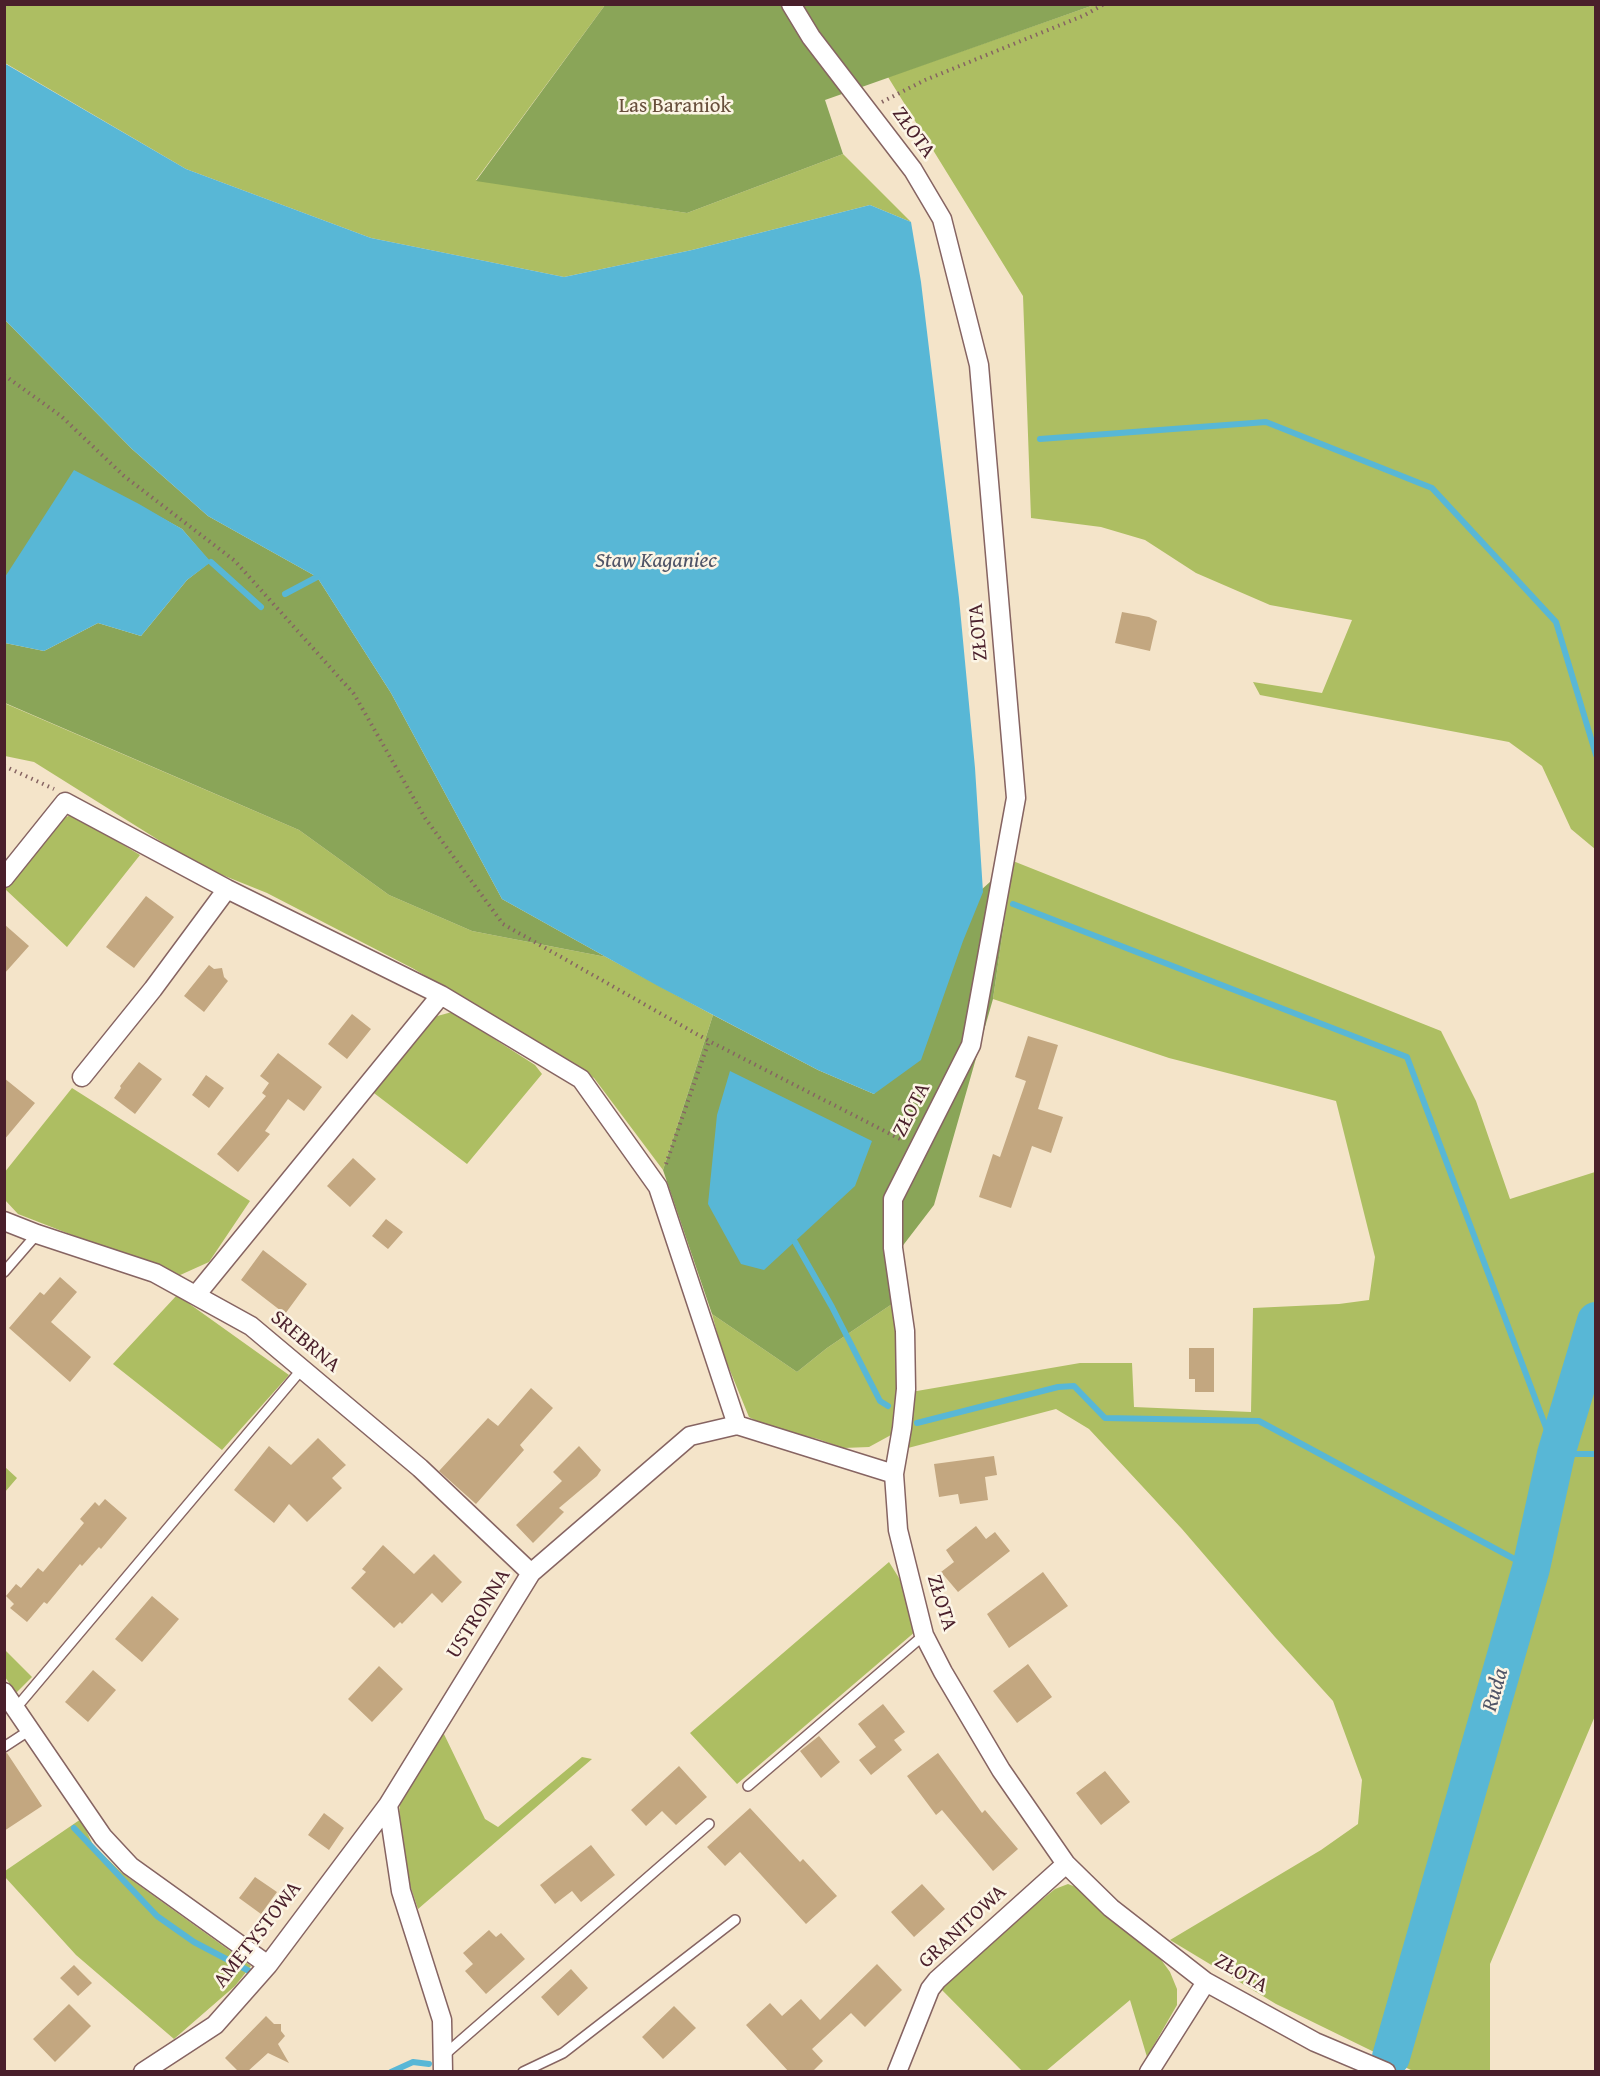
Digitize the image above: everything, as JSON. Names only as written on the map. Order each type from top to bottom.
[{"type":"street","name":"ZŁOTA","points":[[791,4],[811,37],[913,170],[942,219],[979,365],[1016,798],[971,1045],[893,1199],[893,1248],[905,1331],[906,1389],[894,1474],[897,1530],[924,1635],[943,1672],[1001,1770],[1066,1864],[1111,1908],[1206,1982],[1315,2042],[1386,2072]]},
{"type":"street","points":[[4,878],[65,802],[227,888],[441,995],[581,1079],[658,1187],[738,1425],[894,1474]]},
{"type":"street","points":[[82,1077],[153,989],[227,888]]},
{"type":"street","points":[[195,1295],[441,995]]},
{"type":"street","name":"SREBRNA","points":[[4,1221],[156,1273],[251,1326],[420,1468],[531,1573]]},
{"type":"street","name":"USTRONNA","points":[[388,1805],[531,1573],[690,1436],[738,1425]]},
{"type":"street","points":[[4,1692],[103,1837],[130,1866],[268,1965]]},
{"type":"street","points":[[388,1805],[401,1891],[442,2020],[443,2064]]},
{"type":"street","name":"AMETYSTOWA","points":[[143,2072],[214,2025],[268,1965],[388,1805]]},
{"type":"street","name":"GRANITOWA","points":[[897,2072],[927,1995],[937,1980],[1066,1864]]},
{"type":"street","points":[[1149,2072],[1206,1982]]},
{"type":"lane","points":[[4,1272],[37,1234]]},
{"type":"lane","points":[[16,1708],[302,1369]]},
{"type":"lane","points":[[748,1786],[924,1635]]},
{"type":"lane","points":[[4,1747],[30,1730]]},
{"type":"lane","points":[[443,2064],[709,1824]]},
{"type":"lane","points":[[523,2072],[563,2053],[735,1920]]},
{"type":"path","points":[[868,110],[925,80],[1085,15],[1104,4]]},
{"type":"path","points":[[4,375],[61,416],[124,476],[235,561],[354,694],[425,818],[503,924],[710,1041],[918,1148]]},
{"type":"path","points":[[4,766],[62,792],[65,802]]},
{"type":"path","points":[[658,1187],[682,1113],[710,1041]]},
{"type":"green space","points":[[5,5],[605,5],[476,180],[687,213],[843,154],[911,222],[870,205],[692,250],[564,277],[371,238],[186,169],[5,63]]},
{"type":"green space","name":"Las Baraniok","points":[[605,5],[1094,5],[825,100],[843,154],[687,213],[476,181]]},
{"type":"green space","points":[[1094,5],[1595,5],[1595,849],[1571,829],[1542,766],[1509,742],[1260,695],[1253,682],[1322,693],[1352,620],[1270,605],[1196,573],[1145,540],[1101,527],[1031,518],[1023,296],[888,77]]},
{"type":"green space","points":[[5,320],[132,449],[208,516],[317,577],[391,693],[502,899],[606,957],[472,931],[389,895],[299,830],[5,703],[5,643],[44,651],[98,623],[141,636],[187,580],[210,562],[182,529],[118,494],[5,577]]},
{"type":"green space","points":[[4,703],[299,830],[389,895],[472,931],[606,957],[713,1015],[663,1170],[594,1078],[414,969],[267,893],[200,866],[34,762],[5,756]]},
{"type":"green space","points":[[72,814],[140,855],[67,947],[4,886],[59,821]]},
{"type":"green space","points":[[1013,861],[1441,1031],[1476,1101],[1510,1199],[1595,1172],[1595,1716],[1490,1964],[1490,2071],[1413,2071],[1276,2004],[1170,1940],[1321,1850],[1358,1824],[1362,1780],[1333,1701],[1182,1529],[1089,1429],[1056,1409],[908,1448],[911,1392],[1080,1363],[1132,1363],[1134,1407],[1251,1412],[1253,1308],[1339,1304],[1369,1300],[1375,1257],[1336,1101],[1169,1058],[993,999]]},
{"type":"green space","points":[[1013,861],[993,999],[934,1205],[901,1248],[895,1302],[827,1348],[797,1372],[712,1314],[663,1170],[713,1015],[818,1070],[874,1094],[980,891]]},
{"type":"green space","points":[[452,1012],[535,1065],[542,1074],[467,1164],[370,1090],[430,1018]]},
{"type":"green space","points":[[72,1088],[250,1201],[209,1262],[178,1276],[18,1214],[5,1200],[4,1173]]},
{"type":"green space","points":[[177,1295],[289,1375],[222,1450],[113,1364]]},
{"type":"green space","points":[[895,1302],[899,1384],[895,1425],[891,1435],[869,1447],[843,1448],[818,1439],[768,1427],[749,1417],[722,1351],[712,1314],[797,1372],[827,1348]]},
{"type":"green space","points":[[5,1467],[17,1478],[5,1492]]},
{"type":"green space","points":[[889,1562],[904,1586],[916,1631],[737,1784],[690,1733]]},
{"type":"green space","points":[[5,1650],[32,1677],[16,1693],[5,1677]]},
{"type":"green space","points":[[442,1730],[485,1819],[498,1827],[582,1757],[592,1759],[418,1909],[405,1870],[398,1832],[400,1800]]},
{"type":"green space","points":[[81,1819],[93,1845],[122,1873],[251,1966],[235,1986],[174,2039],[76,1955],[5,1877],[5,1871]]},
{"type":"green space","points":[[1068,1884],[1084,1890],[1106,1916],[1157,1954],[1170,1972],[1177,1989],[1177,2005],[1147,2057],[1130,2000],[1046,2071],[1023,2072],[941,1989],[964,1963],[1055,1889]]},
{"type":"water","name":"Staw Kaganiec","points":[[4,63],[186,169],[371,238],[564,277],[692,250],[870,205],[911,222],[921,282],[959,598],[975,768],[983,892],[921,1060],[874,1094],[818,1070],[658,986],[502,899],[391,693],[317,577],[208,516],[132,449],[5,320]]},
{"type":"water","points":[[74,470],[182,529],[211,562],[187,580],[141,636],[98,623],[44,651],[5,643],[5,577]]},
{"type":"water","points":[[730,1071],[872,1141],[855,1186],[764,1270],[741,1264],[708,1204],[717,1115]]},
{"type":"building","points":[[1122,612],[1149,617],[1157,621],[1150,651],[1115,643]]},
{"type":"building","points":[[146,896],[174,917],[134,968],[106,947]]},
{"type":"building","points":[[4,924],[29,946],[4,974]]},
{"type":"building","points":[[209,965],[214,969],[222,968],[224,977],[228,981],[204,1012],[184,996]]},
{"type":"building","points":[[352,1014],[371,1029],[347,1059],[328,1044]]},
{"type":"building","points":[[1028,1036],[1058,1045],[1038,1109],[1063,1117],[1051,1153],[1032,1146],[1011,1208],[979,1197],[993,1154],[1000,1157],[1026,1081],[1015,1077]]},
{"type":"building","points":[[278,1053],[322,1087],[304,1111],[288,1099],[265,1131],[270,1134],[238,1172],[217,1154],[266,1096],[262,1093],[269,1083],[260,1076]]},
{"type":"building","points":[[139,1062],[162,1079],[135,1114],[114,1098],[120,1086]]},
{"type":"building","points":[[206,1075],[224,1088],[209,1108],[192,1095]]},
{"type":"building","points":[[4,1078],[35,1103],[4,1140]]},
{"type":"building","points":[[353,1158],[376,1179],[350,1207],[327,1186]]},
{"type":"building","points":[[386,1219],[403,1232],[388,1249],[372,1236]]},
{"type":"building","points":[[263,1250],[307,1284],[285,1314],[241,1280]]},
{"type":"building","points":[[60,1277],[77,1292],[51,1322],[91,1357],[70,1382],[9,1328],[40,1292],[44,1295]]},
{"type":"building","points":[[1189,1348],[1214,1348],[1214,1392],[1195,1392],[1195,1379],[1189,1379]]},
{"type":"building","points":[[531,1388],[553,1408],[520,1445],[524,1450],[476,1504],[439,1471],[488,1418],[498,1426]]},
{"type":"building","points":[[318,1438],[346,1465],[332,1478],[342,1488],[307,1522],[289,1504],[274,1523],[234,1490],[269,1446],[291,1465]]},
{"type":"building","points":[[579,1446],[601,1470],[559,1508],[564,1512],[533,1543],[516,1525],[562,1481],[553,1472]]},
{"type":"building","points":[[994,1456],[997,1475],[985,1477],[988,1500],[960,1504],[958,1494],[939,1497],[934,1464]]},
{"type":"building","points":[[105,1499],[127,1518],[101,1549],[99,1547],[82,1566],[80,1564],[47,1604],[44,1602],[27,1622],[10,1608],[14,1604],[6,1596],[16,1584],[21,1588],[38,1568],[43,1572],[84,1523],[80,1519],[95,1502],[99,1506]]},
{"type":"building","points":[[976,1526],[986,1539],[995,1532],[1010,1551],[958,1592],[941,1572],[954,1562],[946,1550]]},
{"type":"building","points":[[383,1545],[414,1574],[434,1554],[462,1582],[442,1603],[432,1593],[402,1624],[400,1622],[394,1628],[351,1588],[366,1572],[362,1569]]},
{"type":"building","points":[[1043,1572],[1068,1606],[1009,1648],[987,1614]]},
{"type":"building","points":[[152,1596],[179,1619],[142,1662],[115,1639]]},
{"type":"building","points":[[1028,1664],[1052,1697],[1017,1723],[993,1691]]},
{"type":"building","points":[[379,1666],[403,1689],[372,1722],[348,1699]]},
{"type":"building","points":[[93,1670],[116,1690],[88,1722],[65,1702]]},
{"type":"building","points":[[883,1704],[905,1732],[894,1740],[902,1750],[871,1775],[859,1760],[876,1747],[858,1724]]},
{"type":"building","points":[[819,1736],[840,1762],[821,1778],[800,1751]]},
{"type":"building","points":[[7,1753],[42,1806],[4,1831],[4,1754]]},
{"type":"building","points":[[938,1753],[982,1813],[985,1810],[1018,1849],[993,1871],[942,1810],[936,1815],[907,1776]]},
{"type":"building","points":[[679,1766],[707,1797],[676,1825],[662,1811],[646,1826],[631,1810]]},
{"type":"building","points":[[1105,1771],[1130,1802],[1101,1825],[1076,1793]]},
{"type":"building","points":[[750,1808],[800,1862],[803,1859],[837,1896],[806,1924],[740,1852],[725,1866],[707,1847]]},
{"type":"building","points":[[324,1813],[344,1828],[329,1850],[308,1835]]},
{"type":"building","points":[[591,1845],[615,1875],[581,1902],[572,1891],[555,1904],[540,1885]]},
{"type":"building","points":[[255,1877],[277,1892],[261,1914],[239,1898]]},
{"type":"building","points":[[922,1884],[945,1909],[914,1937],[891,1912]]},
{"type":"building","points":[[489,1930],[496,1937],[501,1933],[525,1959],[486,1994],[465,1971],[473,1964],[463,1953]]},
{"type":"building","points":[[877,1964],[902,1990],[865,2027],[851,2013],[812,2049],[823,2061],[812,2072],[789,2072],[746,2025],[770,2003],[782,2016],[801,1999],[820,2020]]},
{"type":"building","points":[[74,1965],[92,1983],[78,1996],[60,1978]]},
{"type":"building","points":[[571,1969],[588,1988],[558,2016],[541,1997]]},
{"type":"building","points":[[69,2004],[91,2026],[55,2062],[33,2039]]},
{"type":"building","points":[[674,2006],[696,2028],[663,2059],[642,2037]]},
{"type":"building","points":[[266,2016],[274,2024],[281,2024],[281,2031],[285,2036],[278,2044],[289,2063],[268,2053],[247,2072],[239,2072],[225,2058]]},
{"type":"waterway","points":[[1040,439],[1266,422],[1432,488],[1556,622],[1596,755]]},
{"type":"waterway","points":[[211,562],[261,607]]},
{"type":"waterway","points":[[285,594],[317,577]]},
{"type":"waterway","points":[[1013,904],[1407,1057],[1556,1454],[1596,1454]]},
{"type":"waterway","points":[[795,1242],[832,1307],[880,1401],[888,1406]]},
{"type":"waterway","name":"Ruda","points":[[1391,2057],[1531,1568],[1556,1454],[1596,1321]]},
{"type":"waterway","points":[[917,1423],[1058,1387],[1074,1386],[1105,1418],[1259,1421],[1531,1568]]},
{"type":"waterway","points":[[74,1828],[157,1916],[194,1942],[251,1972]]},
{"type":"waterway","points":[[391,2072],[413,2062],[429,2064]]}]
